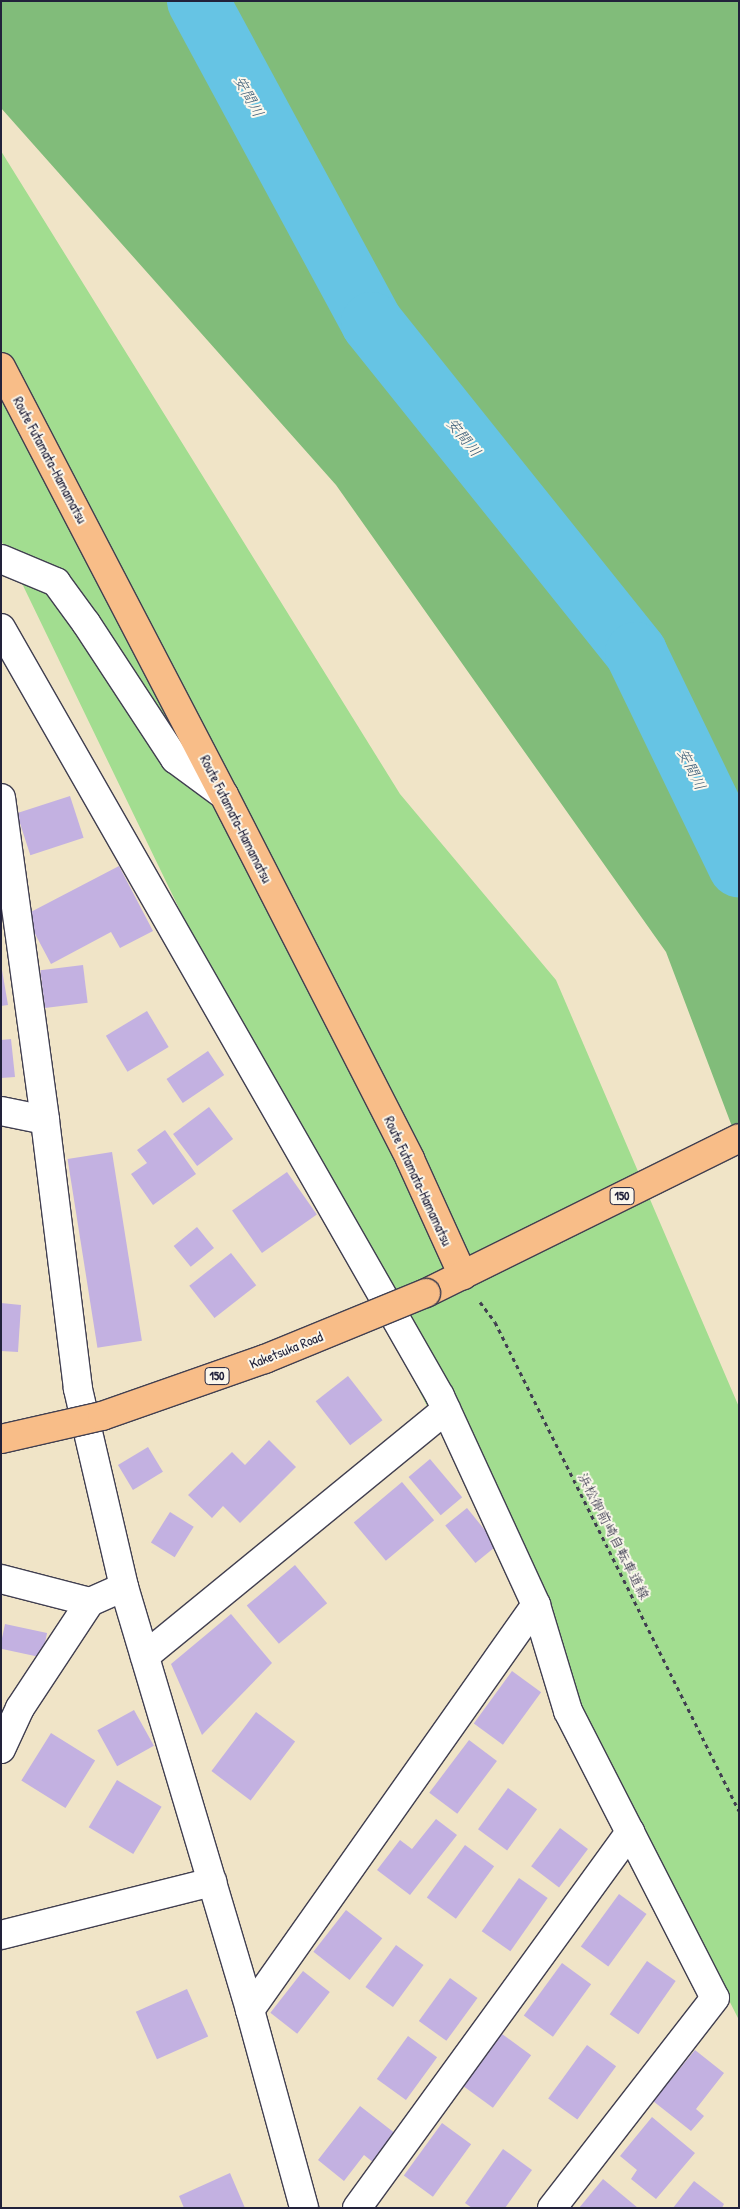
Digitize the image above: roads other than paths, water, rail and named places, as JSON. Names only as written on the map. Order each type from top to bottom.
[{"type":"main road","name":"Route Futamata-Hamamatsu","points":[[1,367],[224,795],[410,1159],[463,1276]]},
{"type":"main road","name":"Kaketsuka Road","points":[[1,1439],[111,1413],[265,1359],[463,1276],[739,1138]]},
{"type":"street","points":[[1,559],[56,582],[86,623],[175,758],[224,795]]},
{"type":"street","points":[[1,628],[344,1227],[446,1410],[536,1605],[568,1711],[715,1998],[552,2208]]},
{"type":"street","points":[[1,798],[45,1120],[78,1389],[124,1587],[250,2010],[304,2208]]},
{"type":"street","points":[[1,1112],[45,1120]]},
{"type":"street","points":[[145,1656],[446,1410]]},
{"type":"street","points":[[1,1579],[90,1602]]},
{"type":"street","points":[[1,1749],[20,1708],[90,1602],[124,1587]]},
{"type":"street","points":[[250,2010],[536,1605]]},
{"type":"street","points":[[357,2208],[630,1832]]},
{"type":"street","points":[[1,1935],[212,1882]]},
{"type":"waterway","name":"安間川","points":[[198,1],[372,323],[636,653],[739,866]]}]
